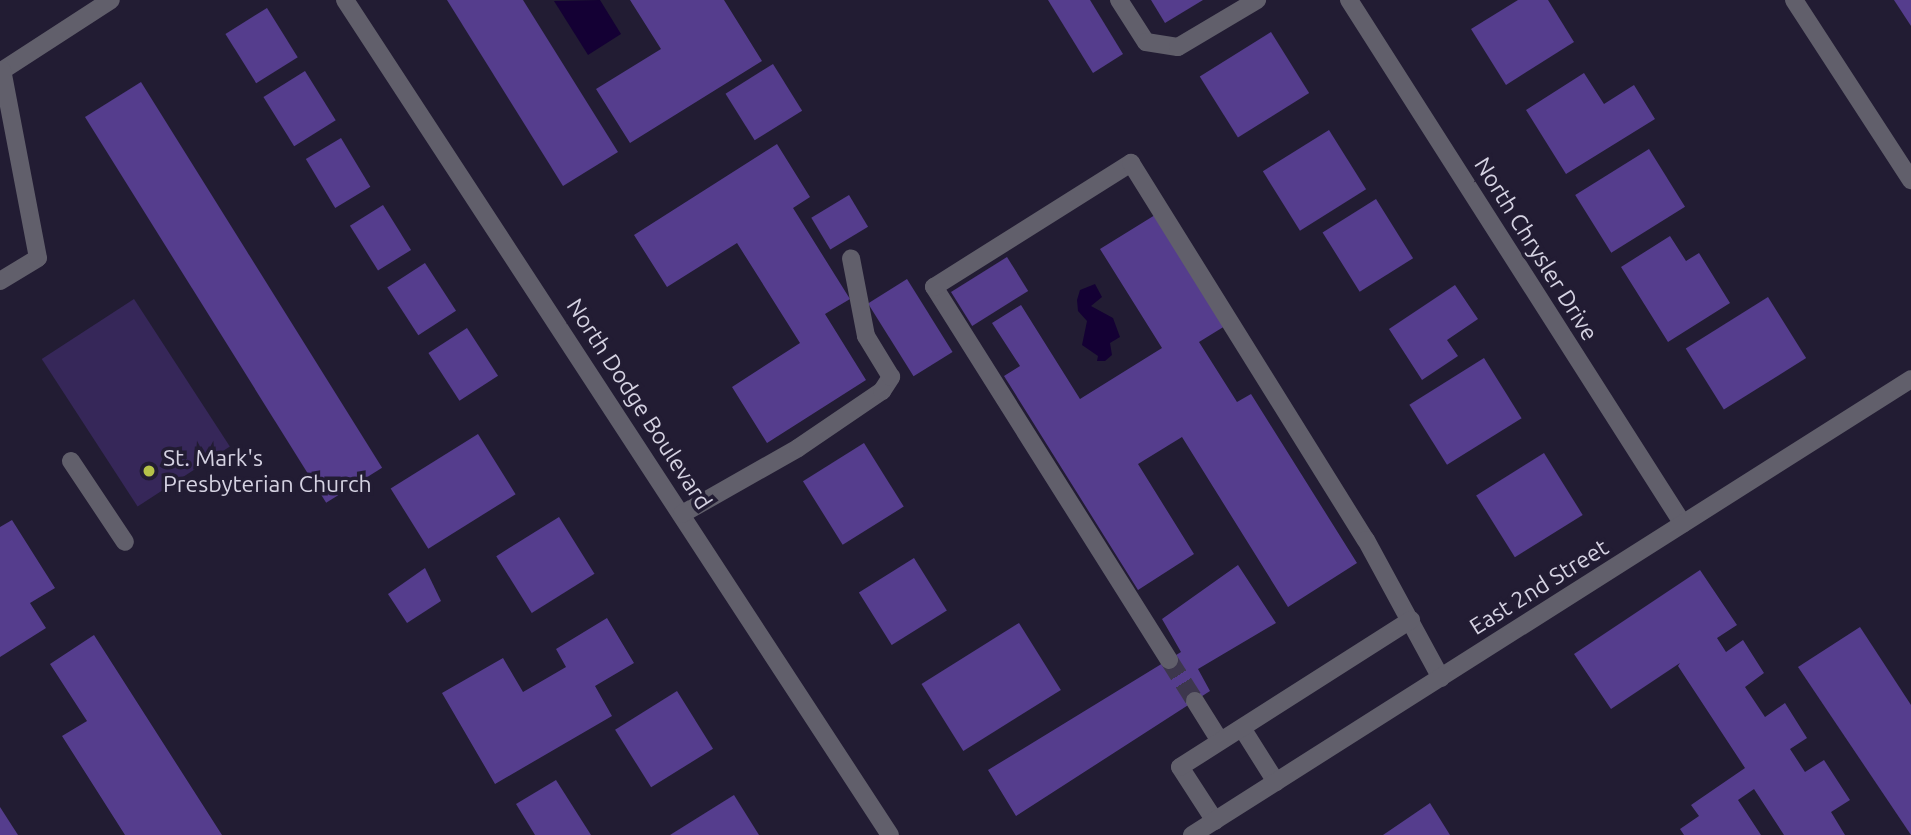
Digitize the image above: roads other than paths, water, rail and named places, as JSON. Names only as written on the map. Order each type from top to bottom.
[{"type":"street","points":[[0,281],[38,258],[1,71],[111,0]]},
{"type":"street","name":"North Dodge Boulevard","points":[[345,0],[890,835]]},
{"type":"street","points":[[1119,0],[1146,42],[1178,47],[1257,0]]},
{"type":"street","name":"North Chrysler Drive","points":[[1349,0],[1683,524]]},
{"type":"street","points":[[1794,0],[1911,180]]},
{"type":"street","points":[[1169,660],[934,287],[1131,163],[1366,540],[1441,678]]},
{"type":"street","points":[[682,514],[798,448],[882,391],[891,377],[866,335],[851,258]]},
{"type":"street","name":"East 2nd Street","points":[[1192,835],[1911,379]]},
{"type":"street","points":[[71,460],[125,542]]},
{"type":"street","points":[[1215,821],[1180,768],[1411,620]]},
{"type":"street","points":[[1195,701],[1220,741]]},
{"type":"street","points":[[1242,728],[1276,782]]},
{"type":"tunnel","points":[[1169,660],[1195,701]]},
{"type":"place","name":"St. Mark's Presbyterian Church","points":[[149,471]]}]
